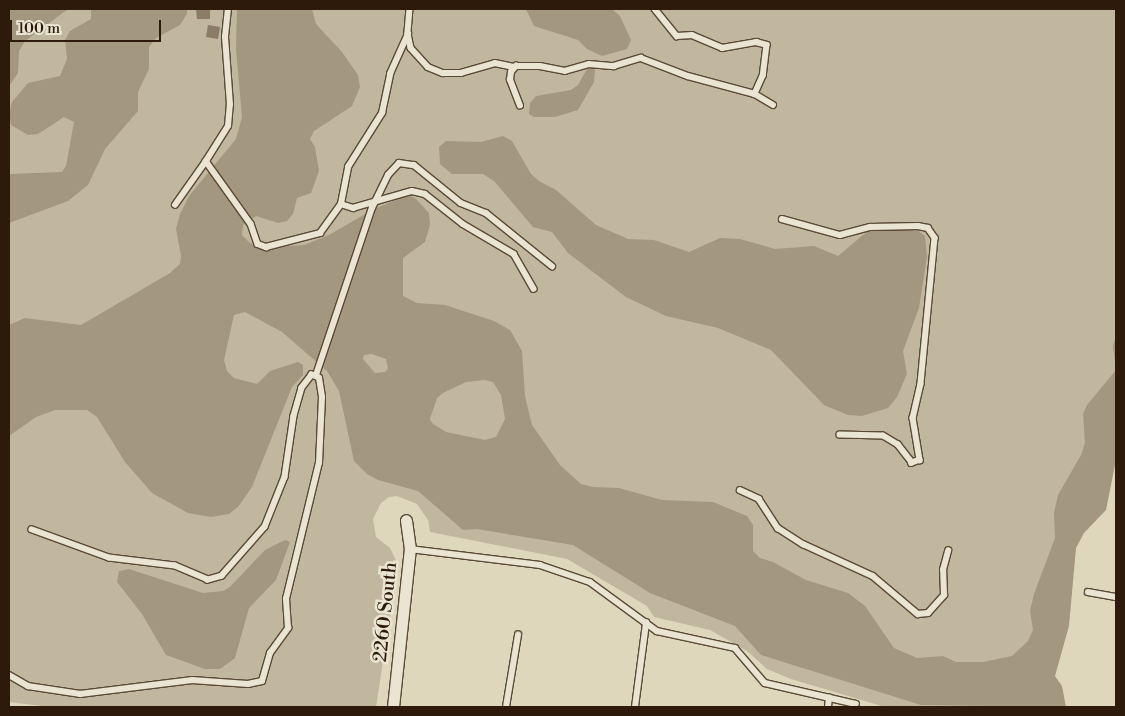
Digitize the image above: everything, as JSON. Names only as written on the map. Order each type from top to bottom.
[{"type":"street","name":"2260 South","points":[[393,707],[410,549],[406,520]]},
{"type":"lane","points":[[175,205],[209,162],[228,126],[230,104],[225,37],[228,9]]},
{"type":"lane","points":[[410,9],[408,34],[411,48],[420,61],[443,74],[461,73],[495,64],[514,67],[524,64],[565,71],[589,64],[614,66],[645,58],[688,76],[755,94],[773,105]]},
{"type":"lane","points":[[655,9],[677,36],[692,35],[722,48],[756,42],[767,45],[763,55],[763,76],[755,94]]},
{"type":"lane","points":[[209,162],[251,224],[255,240],[260,246],[307,239],[324,229],[341,204],[348,166],[382,113],[390,74],[408,34]]},
{"type":"lane","points":[[401,48],[411,48]]},
{"type":"lane","points":[[514,67],[510,80],[520,106]]},
{"type":"lane","points":[[9,676],[28,686],[80,694],[192,680],[248,684],[262,681],[270,653],[287,632],[286,599],[319,463],[322,398],[316,375],[374,205],[394,166],[408,163],[444,187],[461,203],[486,213],[511,230],[552,266]]},
{"type":"lane","points":[[341,204],[353,208],[374,205],[412,191],[425,194],[463,224],[514,254],[534,289]]},
{"type":"lane","points":[[782,220],[840,235],[870,227],[918,226],[928,228],[935,238],[921,384],[913,418],[920,460],[912,464],[898,445],[883,436],[840,435]]},
{"type":"lane","points":[[32,530],[109,558],[175,566],[208,580],[222,576],[265,527],[287,469],[292,428],[300,393],[309,376],[316,375]]},
{"type":"lane","points":[[740,490],[759,499],[778,528],[803,544],[873,576],[918,614],[928,613],[944,595],[943,570],[948,551]]},
{"type":"lane","points":[[410,549],[540,565],[590,582],[657,631],[735,648],[765,683],[856,704],[855,707]]},
{"type":"lane","points":[[1088,592],[1116,597]]},
{"type":"lane","points":[[634,707],[646,623]]},
{"type":"lane","points":[[506,707],[518,635]]},
{"type":"lane","points":[[828,707],[829,698]]},
{"type":"shaded area","points":[[9,9],[1116,9],[1116,405],[1015,707],[885,707],[791,679],[767,669],[747,651],[710,630],[654,617],[647,606],[567,559],[430,532],[428,520],[417,504],[397,496],[389,497],[381,503],[373,519],[376,537],[390,548],[398,565],[376,707],[50,707],[9,702]]},
{"type":"shaded area","points":[[9,9],[68,9],[25,41],[19,51],[18,73],[9,86]]},
{"type":"shaded area","points":[[91,9],[187,9],[187,14],[180,25],[156,38],[149,47],[149,69],[138,92],[138,111],[105,149],[88,185],[68,201],[9,223],[9,174],[62,172],[66,166],[74,122],[64,117],[38,134],[28,135],[11,125],[9,114],[12,102],[28,83],[60,76],[67,59],[65,40],[70,31],[91,19]]},
{"type":"shaded area","points":[[237,9],[312,9],[316,24],[342,52],[358,75],[360,87],[352,106],[314,131],[310,139],[315,147],[319,171],[311,193],[297,198],[293,214],[287,221],[278,223],[256,216],[243,225],[242,235],[249,242],[258,248],[304,245],[329,235],[374,209],[408,195],[415,198],[429,213],[430,225],[425,242],[403,258],[403,296],[417,303],[445,305],[494,321],[510,330],[522,351],[525,396],[532,425],[560,465],[581,484],[593,487],[619,488],[662,500],[713,502],[747,516],[753,525],[753,551],[760,558],[773,562],[806,580],[848,593],[865,606],[894,648],[917,658],[943,656],[956,662],[983,662],[1012,656],[1028,641],[1033,630],[1030,611],[1034,594],[1055,538],[1054,513],[1058,495],[1081,455],[1085,443],[1083,414],[1087,405],[1116,370],[1116,460],[1106,510],[1084,533],[1076,548],[1069,626],[1055,676],[1062,686],[1066,707],[921,705],[761,655],[735,626],[650,593],[573,545],[477,529],[463,530],[418,491],[378,480],[367,474],[354,461],[339,391],[327,371],[282,332],[245,312],[234,315],[224,360],[227,371],[234,378],[257,384],[270,371],[298,362],[303,365],[303,375],[292,387],[252,487],[238,507],[229,514],[211,517],[188,513],[152,493],[125,462],[97,417],[87,410],[55,410],[36,417],[9,436],[9,325],[25,318],[81,325],[170,273],[180,264],[181,256],[176,229],[180,214],[189,196],[236,139],[242,117],[236,49]],"holes":[[[372,354],[386,359],[388,369],[385,372],[375,373],[363,359],[364,355]],[[484,380],[493,382],[501,395],[505,419],[496,437],[485,440],[446,432],[432,423],[430,419],[437,398],[443,393],[466,382]]]},
{"type":"shaded area","points":[[526,9],[612,9],[620,16],[631,40],[627,49],[602,56],[587,49],[578,40],[534,26]]},
{"type":"shaded area","points":[[592,68],[595,70],[594,82],[578,110],[555,117],[534,117],[529,114],[530,103],[536,96],[571,90],[578,85],[587,69]]},
{"type":"shaded area","points":[[503,136],[512,141],[531,174],[539,181],[556,190],[596,225],[628,239],[654,240],[689,252],[720,238],[740,239],[775,249],[814,246],[838,256],[869,230],[917,230],[925,236],[927,257],[919,308],[903,351],[907,374],[897,397],[888,408],[862,416],[848,415],[824,405],[771,350],[718,328],[666,316],[626,297],[568,253],[552,232],[533,227],[494,181],[483,174],[452,174],[440,164],[439,147],[446,141],[481,142]]},
{"type":"shaded area","points":[[1116,336],[1116,370],[1113,346]]},
{"type":"shaded area","points":[[285,540],[290,542],[276,580],[249,608],[235,658],[220,669],[205,669],[166,655],[142,614],[117,582],[119,571],[129,569],[203,593],[223,591],[230,587],[265,550]]},
{"type":"building","points":[[196,9],[210,9],[210,19],[197,19]]},
{"type":"building","points":[[208,25],[220,27],[218,39],[206,37]]}]
